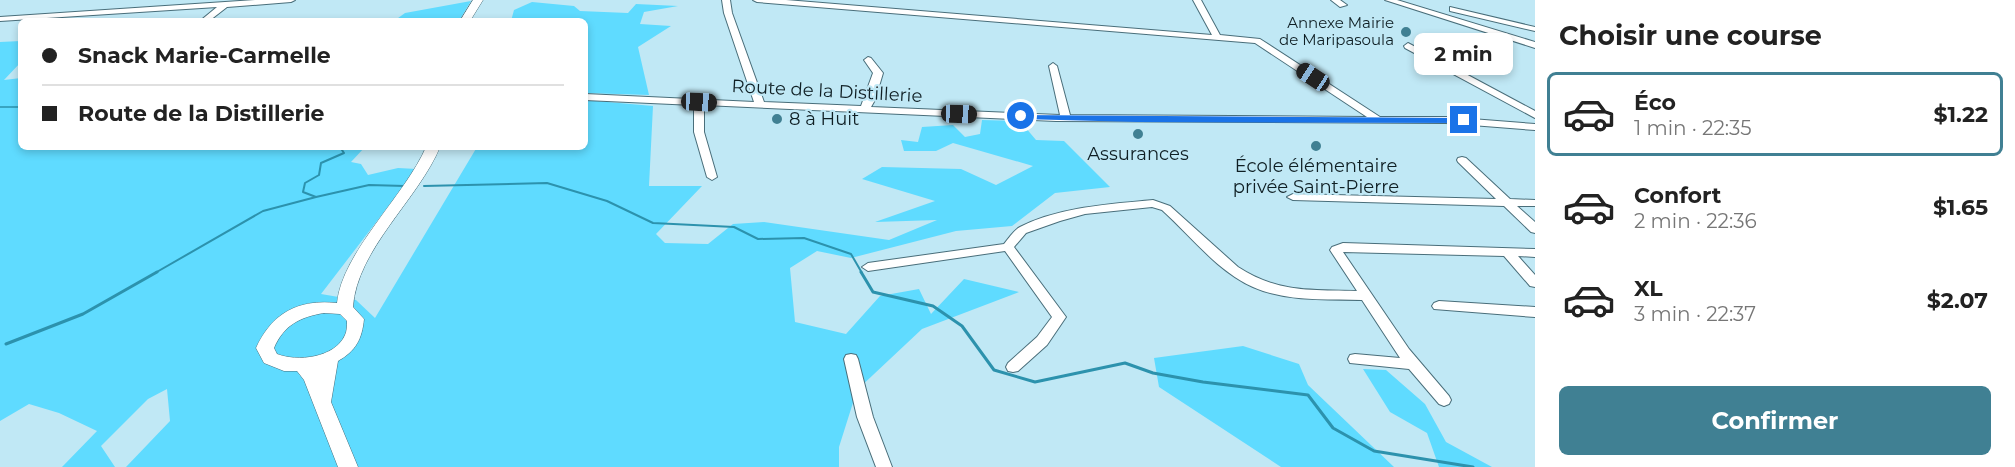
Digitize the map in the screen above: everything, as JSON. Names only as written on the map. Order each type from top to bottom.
[{"type":"main road","points":[[467,18],[478,0]]},
{"type":"main road","points":[[312,308],[345,309],[356,319],[355,334],[341,350],[330,357],[303,366],[280,365],[266,355],[265,347],[268,338],[281,323],[326,300],[352,274],[424,168],[432,150]]},
{"type":"main road","points":[[345,309],[344,296],[352,274]]},
{"type":"main road","points":[[323,403],[326,369],[330,357]]},
{"type":"main road","points":[[303,366],[312,377],[348,467]]},
{"type":"street","points":[[25,18],[229,2],[291,0]]},
{"type":"street","points":[[726,0],[728,13],[760,105]]},
{"type":"street","points":[[757,0],[1257,41],[1377,119]]},
{"type":"street","points":[[1197,0],[1217,37]]},
{"type":"street","points":[[1389,0],[1535,45]]},
{"type":"street","points":[[1440,17],[1463,0]]},
{"type":"street","points":[[208,18],[229,2]]},
{"type":"street","points":[[1452,9],[1535,29]]},
{"type":"street","points":[[0,20],[18,19]]},
{"type":"street","points":[[1408,46],[1535,115]]},
{"type":"street","points":[[864,110],[870,100],[878,74],[868,60]]},
{"type":"street","points":[[1053,66],[1066,118]]},
{"type":"street","name":"Route de la Distillerie","points":[[588,97],[1066,118],[1458,120],[1535,127]]},
{"type":"street","points":[[699,102],[699,132],[712,177]]},
{"type":"street","points":[[1462,160],[1535,229]]},
{"type":"street","points":[[1293,197],[1535,203]]},
{"type":"street","points":[[868,267],[1008,247],[1022,230],[1056,218],[1085,211],[1154,203],[1166,208],[1241,275],[1259,285],[1278,290],[1367,296]]},
{"type":"street","points":[[1008,247],[1059,317],[1042,341],[1013,367]]},
{"type":"street","points":[[1444,400],[1386,328],[1335,250],[1343,247],[1535,253]]},
{"type":"street","points":[[1506,252],[1535,283]]},
{"type":"street","points":[[1439,306],[1535,312]]},
{"type":"street","points":[[851,359],[865,417],[884,467]]},
{"type":"street","points":[[1355,359],[1413,364]]},
{"type":"shaded area","points":[[471,1],[461,18],[398,18],[405,13]]},
{"type":"shaded area","points":[[532,2],[574,6],[580,11],[628,13],[636,4],[678,6],[644,12],[640,24],[671,26],[638,47],[649,95],[588,93],[588,18],[512,18],[514,10]]},
{"type":"shaded area","points":[[18,41],[18,65],[4,80],[18,78],[18,150],[362,150],[351,162],[361,164],[368,175],[398,168],[417,169],[321,294],[356,300],[375,318],[475,150],[588,150],[588,100],[653,106],[649,186],[702,186],[656,234],[665,243],[708,244],[733,224],[764,222],[889,240],[937,220],[875,222],[935,201],[862,179],[882,167],[961,169],[996,185],[1033,166],[953,143],[936,151],[904,151],[901,140],[918,142],[922,127],[953,125],[965,137],[980,134],[982,120],[1020,121],[1036,140],[1064,141],[1110,187],[1055,193],[1012,226],[956,231],[851,258],[817,251],[790,268],[795,322],[846,334],[880,296],[919,289],[931,314],[964,279],[1019,292],[922,329],[857,390],[839,447],[839,467],[126,467],[170,421],[167,389],[148,399],[101,446],[115,467],[62,467],[97,431],[59,413],[29,404],[0,421],[0,42]]},
{"type":"shaded area","points":[[1243,346],[1299,364],[1308,385],[1394,467],[1281,467],[1159,387],[1154,358]]},
{"type":"shaded area","points":[[1363,369],[1386,370],[1425,404],[1446,442],[1492,467],[1439,467],[1427,433],[1390,412]]},
{"type":"waterway","points":[[0,107],[18,107]]},
{"type":"waterway","points":[[316,197],[303,192],[305,183],[319,175],[321,163],[344,153],[342,150]]},
{"type":"waterway","points":[[424,186],[547,183],[607,201],[653,223],[734,227],[758,239],[804,238],[851,254],[862,273]]},
{"type":"waterway","points":[[316,197],[369,185],[405,186]]},
{"type":"waterway","points":[[155,273],[263,211],[316,197]]},
{"type":"waterway","points":[[6,344],[83,314],[157,272]]},
{"type":"waterway","points":[[861,272],[873,292],[933,306],[962,326],[994,370],[1035,382],[1125,363],[1153,373],[1203,382],[1308,395],[1333,428],[1374,451],[1473,467]]},
{"type":"place","name":"Annexe Mairie de Maripasoula","points":[[1406,32]]},
{"type":"place","name":"8 à Huit","points":[[777,119]]},
{"type":"place","name":"Assurances","points":[[1138,134]]},
{"type":"place","name":"École élémentaire privée Saint-Pierre","points":[[1316,146]]},
{"type":"route","points":[[1021,116],[1137,119],[1464,120]]}]
